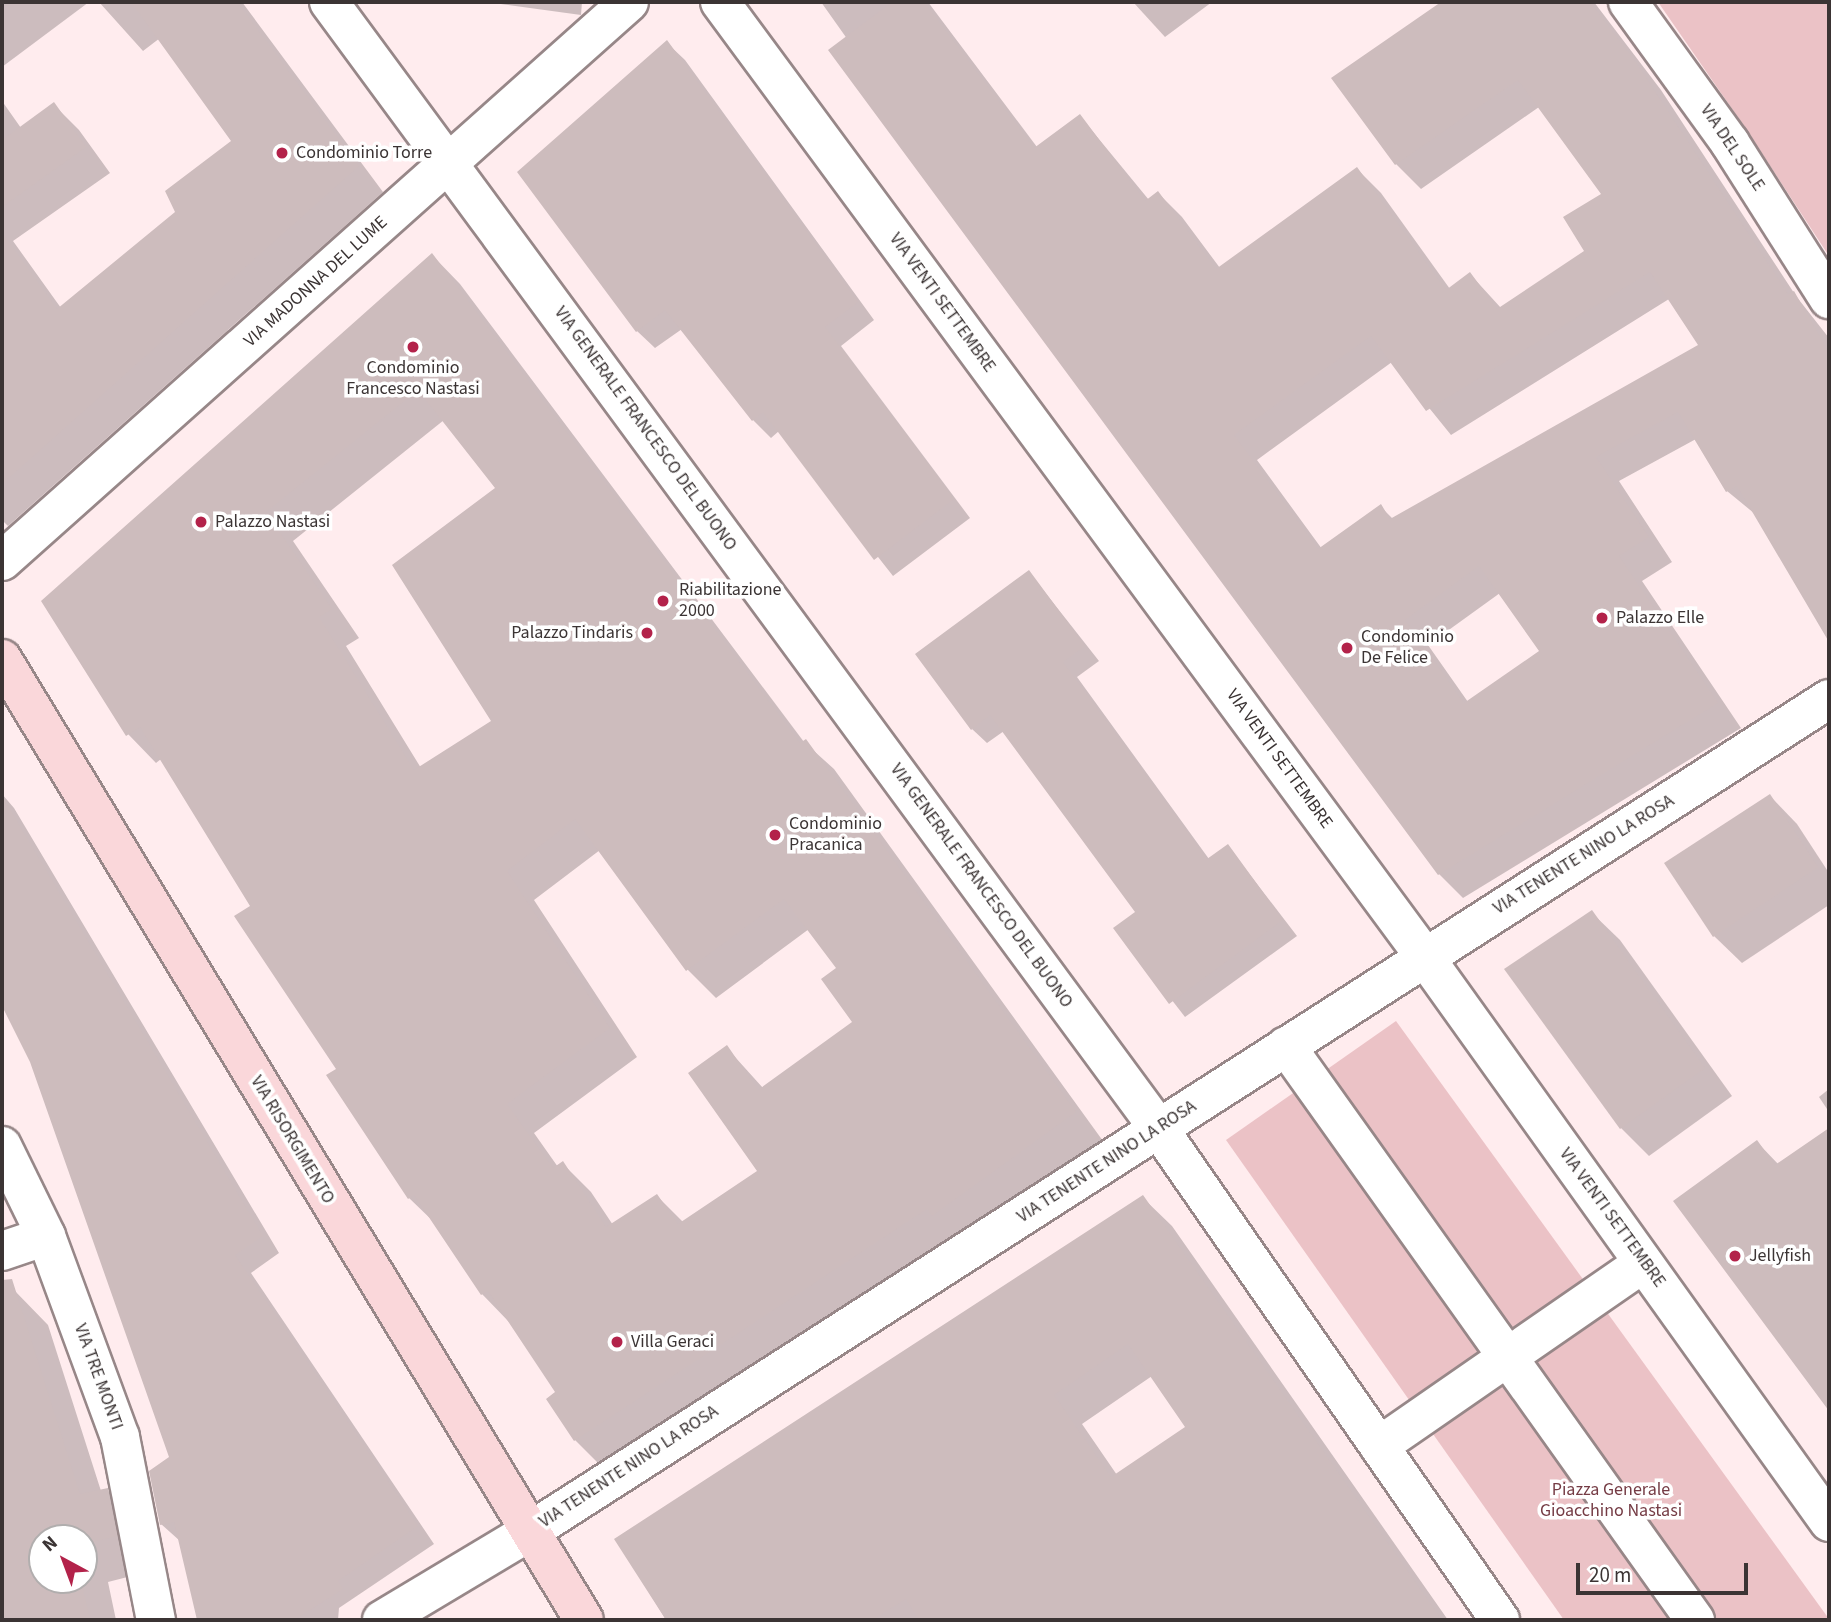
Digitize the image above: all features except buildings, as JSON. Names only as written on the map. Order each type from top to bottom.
[{"type":"main road","name":"VIA RISORGIMENTO","points":[[2,659],[584,1620]]},
{"type":"street","name":"VIA GENERALE FRANCESCO DEL BUONO","points":[[329,2],[1159,1129]]},
{"type":"street","name":"VIA MADONNA DEL LUME","points":[[2,561],[629,2]]},
{"type":"street","name":"VIA VENTI SETTEMBRE","points":[[720,2],[1424,956],[1829,1522]]},
{"type":"street","name":"VIA DEL SOLE","points":[[1629,2],[1730,143],[1829,299]]},
{"type":"street","name":"VIA TENENTE NINO LA ROSA","points":[[382,1620],[529,1532],[1424,956],[1829,699]]},
{"type":"street","points":[[1286,1046],[1695,1620]]},
{"type":"street","points":[[1159,1129],[1500,1620]]},
{"type":"street","name":"VIA TRE MONTI","points":[[2,1146],[46,1236],[120,1437],[156,1620]]},
{"type":"street","points":[[2,1251],[46,1236]]},
{"type":"street","points":[[1379,1446],[1643,1262]]},
{"type":"green space","points":[[1658,2],[1829,2],[1829,256],[1746,129]]},
{"type":"green space","name":"Piazza Generale Gioacchino Nastasi","points":[[1396,1021],[1829,1620],[1564,1620],[1226,1140]]},
{"type":"place","name":"Condominio Torre","points":[[282,153]]},
{"type":"place","name":"Condominio Francesco Nastasi","points":[[413,347]]},
{"type":"place","name":"Palazzo Nastasi","points":[[201,522]]},
{"type":"place","name":"Riabilitazione 2000","points":[[663,601]]},
{"type":"place","name":"Palazzo Elle","points":[[1602,618]]},
{"type":"place","name":"Palazzo Tindaris","points":[[647,633]]},
{"type":"place","name":"Condominio De Felice","points":[[1347,648]]},
{"type":"place","name":"Condominio Pracanica","points":[[775,835]]},
{"type":"place","name":"Jellyfish","points":[[1735,1256]]},
{"type":"place","name":"Villa Geraci","points":[[617,1342]]}]
